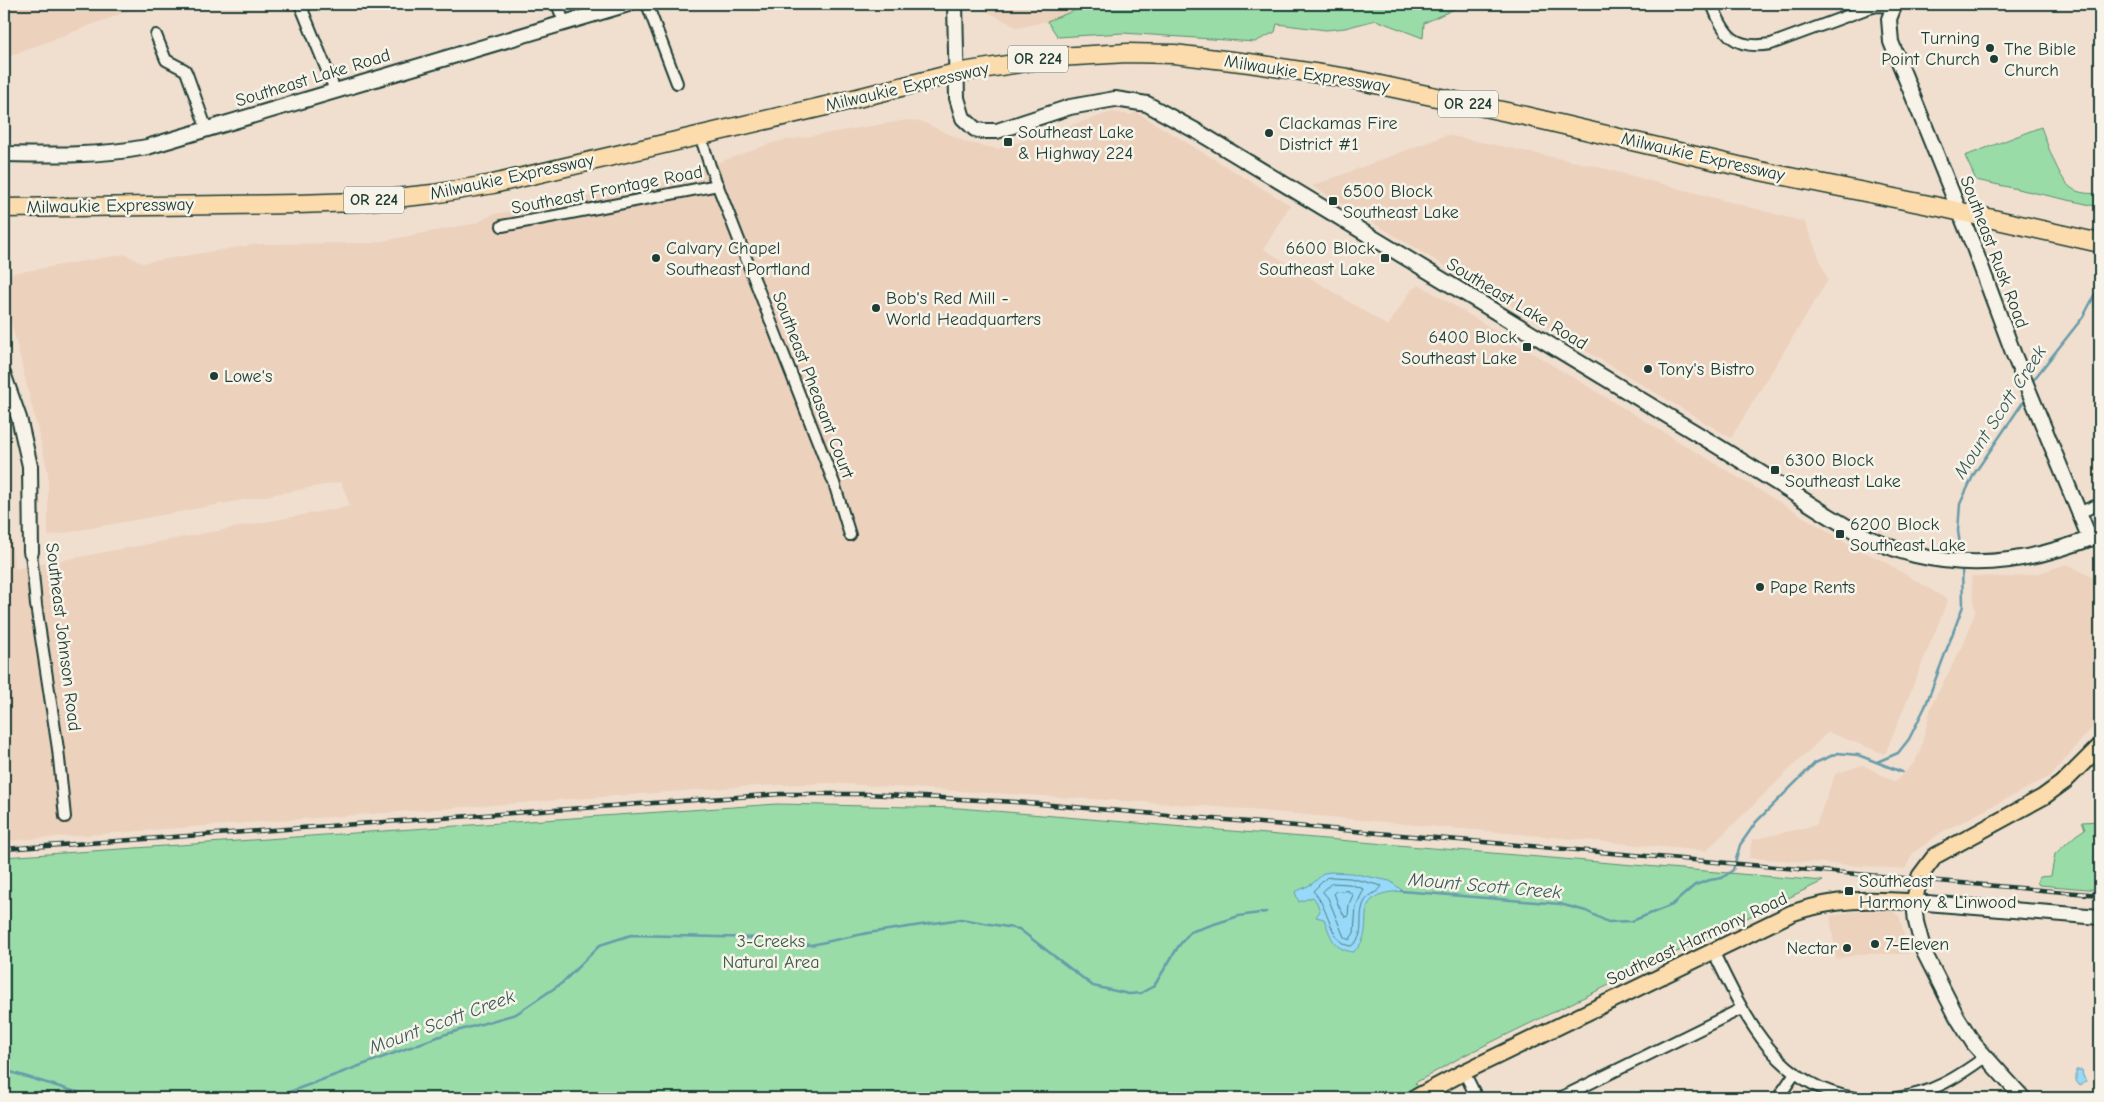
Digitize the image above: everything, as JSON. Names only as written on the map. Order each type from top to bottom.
[{"type":"highway","name":"Milwaukie Expressway","points":[[4,208],[297,204],[396,199],[493,184],[830,105],[956,72],[1090,54],[1174,54],[1347,78],[1760,171],[2100,243]]},
{"type":"highway","points":[[2070,236],[2100,252]]},
{"type":"main road","points":[[1914,902],[1920,876],[1935,856],[2043,797],[2064,781],[2100,746]]},
{"type":"main road","name":"Southeast Harmony Road","points":[[1415,1098],[1464,1072],[1772,922],[1823,904],[1863,899],[1914,902]]},
{"type":"street","points":[[300,4],[335,90]]},
{"type":"street","points":[[557,4],[564,22]]},
{"type":"street","name":"Southeast Lake Road","points":[[4,154],[84,155],[115,153],[147,147],[628,4]]},
{"type":"street","points":[[647,4],[677,83]]},
{"type":"street","points":[[955,4],[956,72]]},
{"type":"street","points":[[1712,4],[1718,22],[1724,32],[1746,44],[1758,46],[1771,44],[1866,9],[1894,5]]},
{"type":"street","name":"Southeast Rusk Road","points":[[1894,5],[1889,23],[1891,42],[2078,513],[2095,537]]},
{"type":"street","points":[[156,35],[166,60],[185,70],[207,130]]},
{"type":"street","name":"Southeast Lake Road","points":[[956,72],[957,98],[960,113],[966,122],[982,131],[997,131],[1070,107],[1104,100],[1136,101],[1162,111],[1690,429],[1835,520],[1872,540],[1898,550],[1934,559],[1978,563],[2008,562],[2038,556],[2095,537]]},
{"type":"street","name":"Southeast Pheasant Court","points":[[700,135],[706,157],[834,483],[850,535]]},
{"type":"street","name":"Southeast Frontage Road","points":[[502,226],[718,185]]},
{"type":"street","name":"Southeast Johnson Road","points":[[4,376],[19,418],[30,466],[31,552],[35,597],[58,750],[65,817]]},
{"type":"street","points":[[2078,513],[2100,504]]},
{"type":"street","points":[[2023,1098],[1985,1057],[1966,1032],[1928,962],[1918,933],[1914,902],[2100,916]]},
{"type":"street","points":[[1713,951],[1741,1009],[1764,1045],[1795,1073],[1814,1084],[1856,1098]]},
{"type":"street","points":[[1560,1098],[1741,1009]]},
{"type":"street","points":[[1896,1098],[1935,1093],[1985,1057]]},
{"type":"street","points":[[1464,1072],[1478,1098]]},
{"type":"street","points":[[1778,1098],[1795,1073]]},
{"type":"shaded area","points":[[4,4],[143,4],[4,58]]},
{"type":"shaded area","points":[[973,4],[1092,4],[1047,21],[1018,28]]},
{"type":"shaded area","points":[[1112,112],[1131,115],[1136,112],[1290,205],[1264,249],[1388,326],[1412,289],[1420,285],[1852,546],[1883,561],[1948,600],[1885,754],[1828,732],[1706,851],[1205,806],[828,783],[738,787],[4,841],[4,485],[15,569],[350,506],[341,482],[48,536],[48,472],[10,317],[9,274],[125,254],[142,263],[257,244],[372,243],[476,223],[494,214],[665,182],[775,142],[907,120],[923,122],[968,143],[998,149]]},
{"type":"shaded area","points":[[1447,135],[1595,166],[1805,222],[1828,280],[1731,438],[1312,186]]},
{"type":"shaded area","points":[[2067,564],[2100,581],[2100,718],[2051,776],[1942,832],[1913,853],[1905,869],[1749,858],[1752,840],[1816,825],[1835,774],[1863,765],[1895,782],[1915,762],[1920,751],[1932,704],[1964,643],[1975,612],[1971,576],[2013,577],[2039,573]]},
{"type":"shaded area","points":[[1891,910],[1899,916],[1909,954],[1862,954],[1836,959],[1830,916],[1851,912]]},
{"type":"green space","points":[[1092,4],[1465,4],[1424,23],[1423,38],[1376,20],[1345,28],[1326,30],[1277,24],[1275,32],[1255,42],[1123,33],[1058,37],[1047,21]]},
{"type":"green space","points":[[2041,127],[2061,176],[2073,189],[2081,192],[2100,193],[2100,207],[1976,180],[1965,156]]},
{"type":"green space","name":"3-Creeks Natural Area","points":[[777,804],[959,808],[1823,881],[1465,1055],[1415,1083],[1418,1087],[1398,1098],[4,1098],[4,857]]},
{"type":"green space","points":[[2100,821],[2100,890],[2039,885],[2037,882],[2039,877],[2051,876],[2055,854],[2085,829],[2082,822]]},
{"type":"water","points":[[1324,873],[1351,873],[1390,881],[1403,891],[1379,895],[1373,899],[1367,910],[1363,938],[1360,945],[1353,952],[1341,948],[1333,941],[1324,919],[1316,917],[1320,911],[1313,897],[1299,902],[1295,892],[1312,884]]},
{"type":"water","points":[[2076,1070],[2082,1070],[2086,1081],[2080,1086],[2076,1081]]},
{"type":"waterway","name":"Mount Scott Creek","points":[[2031,383],[2083,317],[2100,285]]},
{"type":"waterway","name":"Mount Scott Creek","points":[[1962,558],[1958,531],[1960,504],[1974,474],[2026,398]]},
{"type":"waterway","name":"Mount Scott Creek","points":[[1877,762],[1898,753],[1909,739],[1925,707],[1963,606],[1962,566]]},
{"type":"waterway","name":"Mount Scott Creek","points":[[1401,891],[1560,904],[1586,911],[1608,922],[1632,921],[1672,905],[1695,885],[1722,878],[1733,870],[1740,845],[1756,822],[1815,763],[1838,753],[1858,755],[1902,772]]},
{"type":"waterway","points":[[2094,835],[2100,836]]},
{"type":"waterway","name":"Mount Scott Creek","points":[[273,1098],[443,1035],[516,1014],[562,983],[600,945],[631,935],[762,938],[811,945],[868,933],[961,919],[1019,929],[1093,986],[1129,994],[1141,993],[1154,986],[1178,947],[1190,932],[1239,916],[1266,912]]},
{"type":"waterway","name":"Mount Scott Creek","points":[[4,1070],[96,1098]]},
{"type":"railway","points":[[4,849],[780,794],[867,794],[1016,802],[2100,895]]},
{"type":"place","name":"Turning Point Church","points":[[1990,48]]},
{"type":"place","name":"The Bible Church","points":[[1994,59]]},
{"type":"place","name":"Clackamas Fire District #1","points":[[1269,133]]},
{"type":"place","name":"Southeast Lake & Highway 224","points":[[1008,142]]},
{"type":"place","name":"6500 Block Southeast Lake","points":[[1333,201]]},
{"type":"place","name":"Calvary Chapel Southeast Portland","points":[[656,258]]},
{"type":"place","name":"6600 Block Southeast Lake","points":[[1385,258]]},
{"type":"place","name":"Bob's Red Mill - World Headquarters","points":[[876,308]]},
{"type":"place","name":"6400 Block Southeast Lake","points":[[1527,347]]},
{"type":"place","name":"Tony's Bistro","points":[[1648,369]]},
{"type":"place","name":"Lowe's","points":[[214,376]]},
{"type":"place","name":"6300 Block Southeast Lake","points":[[1775,470]]},
{"type":"place","name":"6200 Block Southeast Lake","points":[[1840,534]]},
{"type":"place","name":"Pape Rents","points":[[1760,587]]},
{"type":"place","name":"Southeast Harmony & Linwood","points":[[1849,891]]},
{"type":"place","name":"7-Eleven","points":[[1875,944]]},
{"type":"place","name":"Nectar","points":[[1847,948]]}]
